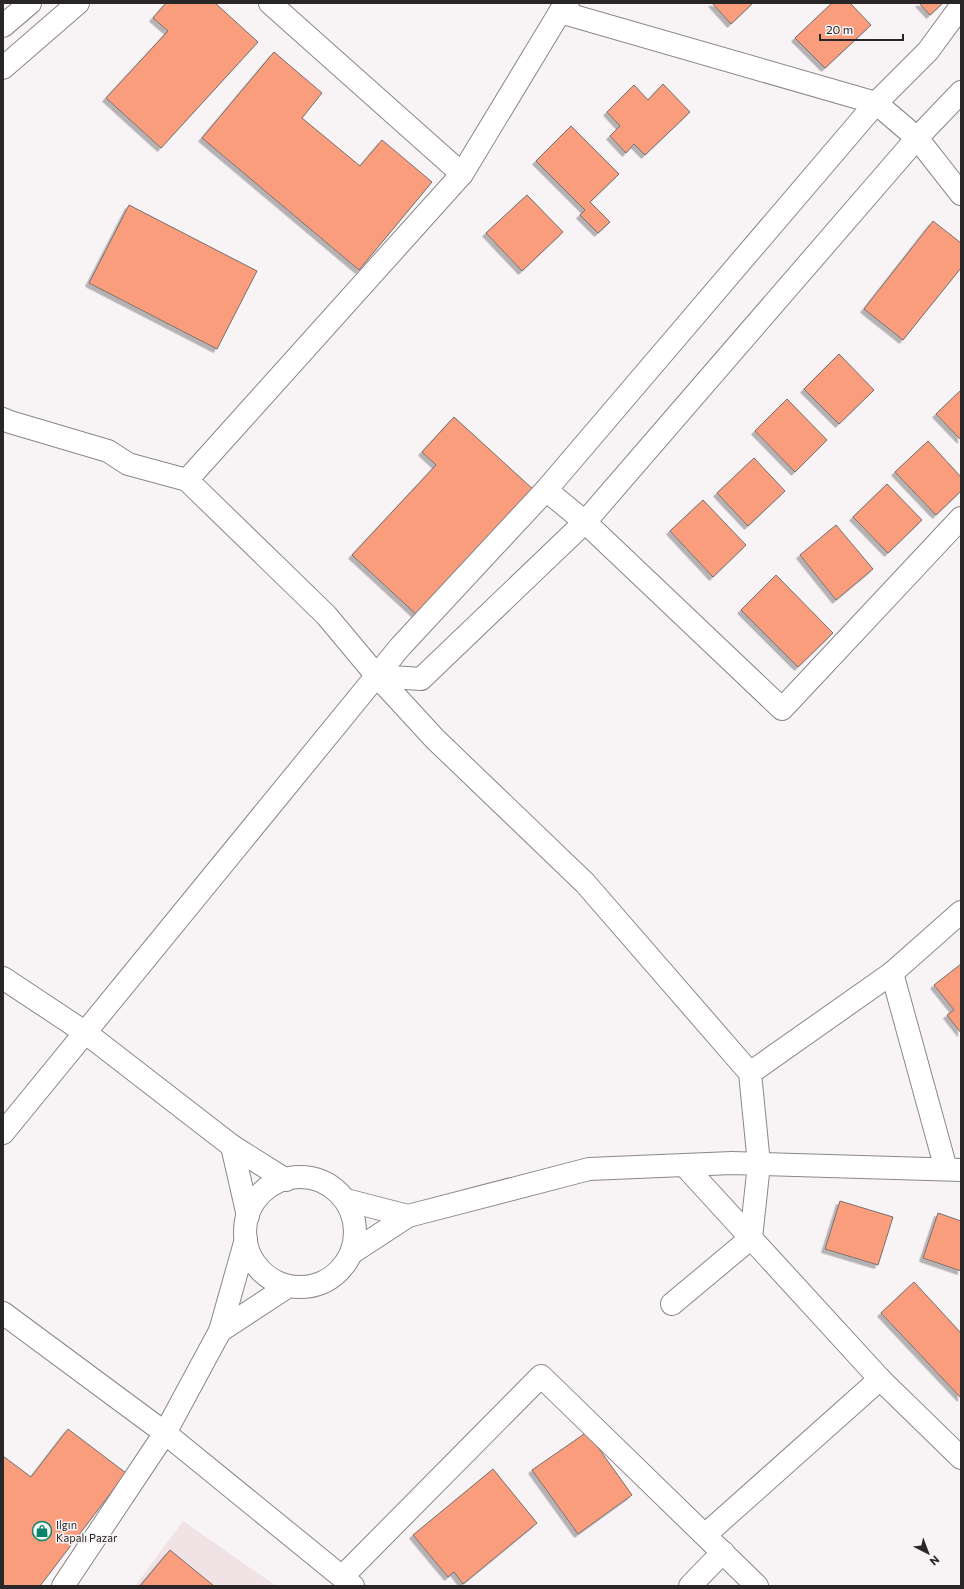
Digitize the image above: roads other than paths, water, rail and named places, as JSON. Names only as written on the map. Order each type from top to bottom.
[{"type":"street","points":[[3,26],[30,3]]},
{"type":"street","points":[[3,68],[78,3]]},
{"type":"street","points":[[270,3],[462,174]]},
{"type":"street","points":[[3,1133],[400,647],[546,490],[876,103],[928,51],[961,6]]},
{"type":"street","points":[[187,480],[462,174],[564,8],[876,103],[917,138],[961,194]]},
{"type":"street","points":[[377,676],[421,679],[585,522],[917,138],[961,92]]},
{"type":"street","points":[[3,418],[10,422],[108,451],[128,464],[187,480],[326,616],[377,676],[435,740],[585,884],[750,1073],[759,1164],[751,1238],[672,1304]]},
{"type":"street","points":[[546,490],[585,522],[782,709],[961,518]]},
{"type":"street","points":[[750,1073],[892,973],[961,912]]},
{"type":"street","points":[[353,1252],[356,1225],[346,1200],[326,1182],[300,1176],[274,1182],[253,1201],[244,1226],[247,1253],[263,1275],[287,1287],[314,1287],[338,1275],[353,1252],[408,1216],[589,1168],[732,1163],[953,1170],[892,973]]},
{"type":"street","points":[[3,978],[86,1033],[232,1146],[286,1180]]},
{"type":"street","points":[[232,1146],[248,1216]]},
{"type":"street","points":[[684,1165],[880,1379],[961,1458]]},
{"type":"street","points":[[346,1200],[408,1216]]},
{"type":"street","points":[[63,1586],[165,1433],[220,1331],[246,1239]]},
{"type":"street","points":[[220,1331],[287,1287]]},
{"type":"street","points":[[3,1313],[165,1433],[348,1581],[541,1376],[757,1586]]},
{"type":"street","points":[[705,1535],[880,1379]]},
{"type":"street","points":[[690,1586],[722,1552]]},
{"type":"place","name":"Ilgın Kapalı Pazar","points":[[42,1531]]}]
